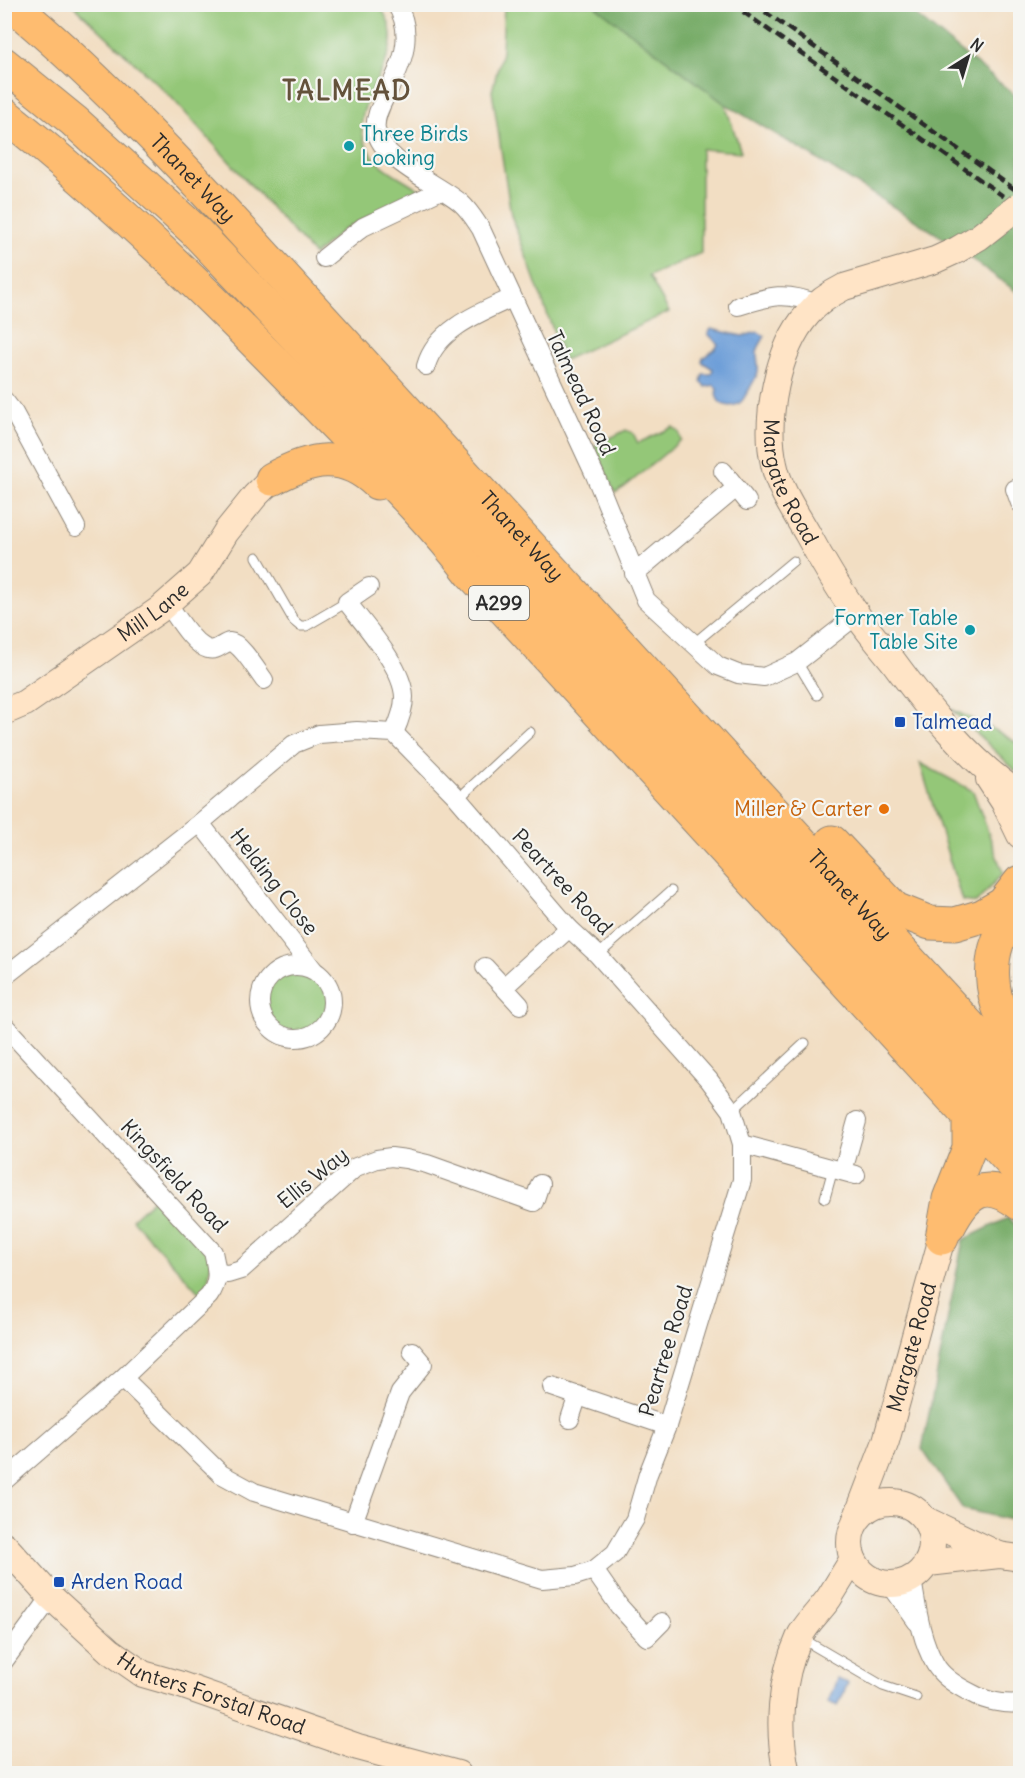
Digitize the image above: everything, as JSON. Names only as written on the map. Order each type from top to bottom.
[{"type":"highway","name":"Thanet Way","points":[[11,4],[75,62],[191,176],[1020,1081]]},
{"type":"highway","name":"Thanet Way","points":[[4,64],[74,121],[194,230],[288,328],[1020,1126]]},
{"type":"highway","name":"A299","points":[[4,114],[65,162],[182,268],[444,538],[472,574],[1020,1172]]},
{"type":"highway","points":[[272,479],[308,443],[313,434],[317,406]]},
{"type":"highway","points":[[272,479],[303,463],[339,461],[353,465],[372,478],[472,574]]},
{"type":"highway","points":[[544,560],[605,605],[896,909],[930,923],[955,924],[982,916],[1003,904],[1020,882]]},
{"type":"highway","points":[[1020,911],[1000,937],[993,956],[992,979],[998,1006],[1020,1045]]},
{"type":"highway","points":[[942,1238],[949,1199],[969,1148],[969,1118]]},
{"type":"highway","points":[[942,1238],[963,1202],[978,1192],[998,1191],[1010,1196],[1020,1204]]},
{"type":"street","name":"Talmead Road","points":[[396,4],[406,32],[405,54],[379,109],[376,130],[382,146],[402,163],[462,204],[472,216],[491,250],[595,475],[646,600],[692,645],[718,666],[738,674],[764,677],[798,662],[857,615]]},
{"type":"street","points":[[324,258],[363,227],[441,190]]},
{"type":"street","name":"Margate Road","points":[[1020,205],[979,237],[957,250],[935,260],[844,287],[817,304],[800,325],[780,370],[771,412],[771,448],[774,466],[784,493],[857,615],[924,702],[978,764],[1004,802],[1020,835]]},
{"type":"street","points":[[738,306],[768,297],[789,296],[798,296],[817,304]]},
{"type":"street","points":[[426,366],[433,349],[446,336],[477,314],[512,298]]},
{"type":"street","points":[[4,400],[14,413],[76,527]]},
{"type":"street","points":[[634,574],[741,494],[723,471]]},
{"type":"street","name":"Mill Lane","points":[[4,712],[25,703],[167,603],[200,574],[226,532],[272,479]]},
{"type":"street","points":[[4,977],[200,823],[294,744],[319,734],[357,731],[394,733],[403,708],[404,696],[399,678],[391,663],[347,602],[369,587]]},
{"type":"street","points":[[167,603],[196,641],[207,649],[216,649],[233,642],[239,646],[264,680]]},
{"type":"street","name":"Peartree Road","points":[[123,1378],[221,1474],[254,1492],[542,1579],[575,1576],[594,1570],[615,1553],[635,1519],[648,1474],[668,1426],[742,1180],[742,1144],[732,1112],[709,1080],[598,955],[569,928],[458,799],[394,733]]},
{"type":"street","name":"Margate Road","points":[[978,764],[1020,795]]},
{"type":"street","name":"Helding Close","points":[[200,823],[313,969],[330,987],[331,1011],[326,1023],[306,1037],[294,1038],[282,1035],[264,1020],[260,1009],[263,986],[279,969],[290,966],[313,969]]},
{"type":"street","points":[[504,987],[569,928]]},
{"type":"street","points":[[485,967],[520,1005]]},
{"type":"street","name":"Kingsfield Road","points":[[4,1025],[213,1252],[218,1273]]},
{"type":"street","points":[[742,1144],[844,1172],[858,1121]]},
{"type":"street","name":"Ellis Way","points":[[218,1273],[228,1274],[241,1270],[356,1167],[377,1159],[391,1157],[427,1164],[534,1202],[540,1184]]},
{"type":"street","name":"Margate Road","points":[[855,1522],[886,1441],[942,1238]]},
{"type":"street","points":[[4,1481],[123,1378],[209,1296],[216,1286],[218,1273]]},
{"type":"street","points":[[353,1523],[400,1394],[423,1364],[412,1351]]},
{"type":"street","points":[[552,1387],[668,1426]]},
{"type":"street","points":[[570,1419],[578,1395]]},
{"type":"street","points":[[879,1455],[891,1483],[906,1504]]},
{"type":"street","points":[[895,1501],[906,1504],[918,1510],[926,1520],[933,1542],[902,1577],[868,1577],[853,1559],[850,1534],[855,1522],[862,1513],[883,1502],[895,1501]]},
{"type":"street","points":[[926,1520],[1010,1557]]},
{"type":"street","name":"Hunters Forstal Road","points":[[4,1545],[51,1597],[110,1651],[143,1674],[358,1747],[458,1773]]},
{"type":"street","points":[[829,1598],[902,1577],[1010,1557]]},
{"type":"street","points":[[787,1773],[782,1750],[781,1722],[787,1675],[799,1637],[829,1598],[853,1559]]},
{"type":"street","points":[[594,1570],[619,1606],[647,1637],[662,1622]]},
{"type":"street","points":[[902,1577],[936,1666],[957,1686],[980,1698],[1011,1704],[1020,1703]]},
{"type":"street","points":[[4,1661],[51,1597]]},
{"type":"lane","points":[[257,557],[294,621],[300,626],[306,626],[347,602]]},
{"type":"lane","points":[[692,645],[793,561]]},
{"type":"lane","points":[[798,662],[817,695]]},
{"type":"lane","points":[[458,799],[530,732]]},
{"type":"lane","points":[[598,955],[671,891]]},
{"type":"lane","points":[[732,1112],[805,1043]]},
{"type":"lane","points":[[825,1198],[844,1172]]},
{"type":"lane","points":[[799,1637],[883,1686],[916,1697]]},
{"type":"green space","points":[[73,5],[378,5],[389,24],[391,43],[386,61],[368,98],[363,116],[363,135],[372,155],[377,160],[388,170],[420,190],[343,230],[314,255],[171,97]]},
{"type":"green space","points":[[504,5],[594,5],[725,104],[741,152],[701,149],[701,253],[649,276],[669,312],[564,360],[511,215],[492,91],[502,52]]},
{"type":"green space","points":[[594,5],[903,5],[1020,99],[1020,294],[940,236],[725,104]]},
{"type":"green space","points":[[673,427],[679,432],[681,440],[615,493],[594,446],[626,430],[633,433],[638,443]]},
{"type":"green space","points":[[951,709],[999,732],[1020,745],[1020,775]]},
{"type":"green space","points":[[920,763],[973,791],[1003,873],[976,903],[962,901]]},
{"type":"green space","points":[[296,966],[310,969],[322,976],[329,988],[332,1002],[329,1016],[322,1028],[310,1035],[296,1038],[282,1035],[270,1028],[263,1016],[260,1002],[263,988],[270,976],[282,969]]},
{"type":"green space","points":[[159,1194],[213,1252],[205,1299],[132,1219]]},
{"type":"green space","points":[[1008,1218],[1020,1229],[1020,1522],[963,1509],[922,1449],[963,1240]]},
{"type":"water","points":[[711,329],[742,336],[758,332],[765,336],[757,351],[758,373],[744,398],[736,405],[721,403],[714,385],[706,387],[701,382],[703,374],[711,374],[713,369],[702,362],[703,358],[718,344],[708,334]]},
{"type":"water","points":[[837,1679],[848,1683],[838,1706],[828,1702]]},
{"type":"railway","points":[[732,4],[1020,208]]},
{"type":"railway","points":[[754,4],[1020,193]]},
{"type":"place","name":"Three Birds Looking","points":[[349,146]]},
{"type":"place","name":"Former Table Table Site","points":[[970,630]]},
{"type":"place","name":"Talmead","points":[[900,722]]},
{"type":"place","name":"Miller & Carter","points":[[884,809]]},
{"type":"place","name":"Arden Road","points":[[59,1582]]},
{"type":"district","name":"TALMEAD","points":[[347,91]]}]
